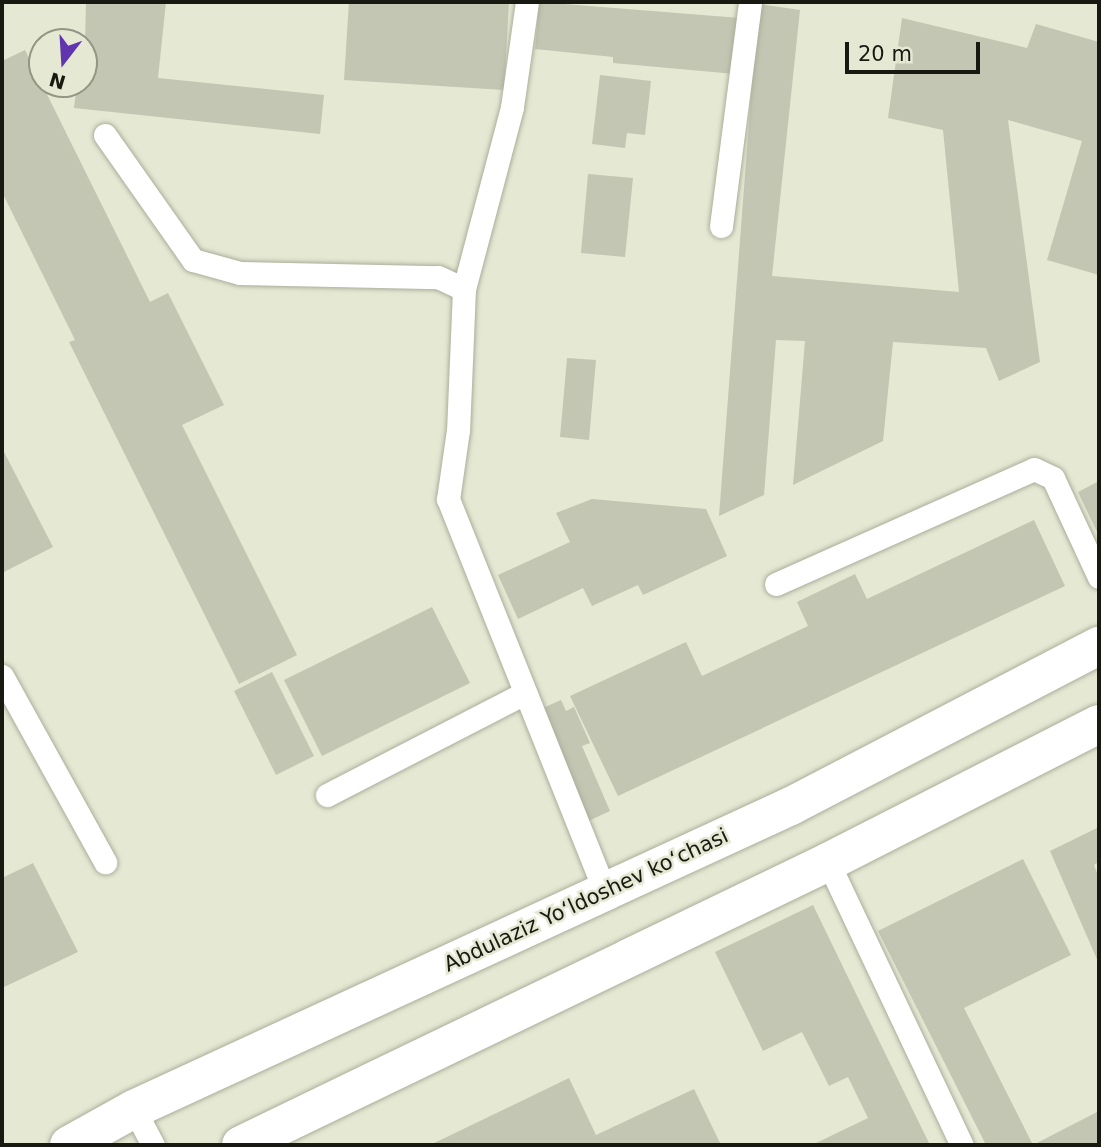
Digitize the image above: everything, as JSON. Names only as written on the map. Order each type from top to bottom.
[{"type":"main road","name":"Abdulaziz Yoʻldoshev koʻchasi","points":[[69,1145],[134,1109],[791,806],[1099,646]]},
{"type":"main road","points":[[241,1145],[828,862],[1099,724]]},
{"type":"lane","points":[[527,2],[512,107],[464,289],[458,430],[448,499],[605,891]]},
{"type":"lane","points":[[721,226],[750,2]]},
{"type":"lane","points":[[105,135],[193,260],[240,273],[438,277],[464,289]]},
{"type":"lane","points":[[776,584],[1034,469],[1054,478],[1099,577]]},
{"type":"lane","points":[[2,676],[105,862]]},
{"type":"lane","points":[[327,796],[525,693]]},
{"type":"lane","points":[[828,862],[962,1145]]},
{"type":"lane","points":[[134,1109],[153,1145]]},
{"type":"building","points":[[86,2],[166,2],[158,78],[324,95],[320,134],[74,108],[75,98],[98,98],[98,28],[85,28]]},
{"type":"building","points":[[349,2],[509,2],[504,90],[344,80]]},
{"type":"building","points":[[539,2],[740,18],[735,74],[613,63],[613,57],[535,49]]},
{"type":"building","points":[[758,4],[800,10],[772,276],[959,292],[943,130],[888,118],[902,18],[1027,48],[1036,24],[1099,42],[1099,275],[1047,260],[1082,141],[1008,120],[1040,362],[999,381],[986,348],[893,342],[883,441],[793,485],[805,341],[776,340],[764,495],[719,516]]},
{"type":"building","points":[[25,50],[28,56],[28,98],[49,98],[150,302],[168,293],[224,405],[182,425],[297,655],[239,684],[69,342],[75,340],[2,192],[2,61]]},
{"type":"building","points":[[600,75],[651,81],[645,135],[627,133],[625,148],[592,144]]},
{"type":"building","points":[[588,174],[633,178],[625,257],[581,253]]},
{"type":"building","points":[[567,358],[596,360],[589,440],[560,437]]},
{"type":"building","points":[[2,448],[53,547],[2,573]]},
{"type":"building","points":[[1099,481],[1099,536],[1078,492]]},
{"type":"building","points":[[592,499],[706,509],[727,556],[643,595],[638,585],[592,606],[583,588],[518,619],[498,575],[570,542],[556,513]]},
{"type":"building","points":[[1034,520],[1065,586],[618,796],[570,696],[686,642],[702,676],[808,626],[797,602],[855,574],[867,599]]},
{"type":"building","points":[[432,607],[470,683],[322,756],[284,680]]},
{"type":"building","points":[[272,672],[314,756],[276,775],[234,691]]},
{"type":"building","points":[[561,700],[566,711],[574,707],[590,743],[582,746],[610,811],[582,824],[534,712]]},
{"type":"building","points":[[1099,827],[1099,862],[1094,865],[1099,878],[1099,964],[1050,851]]},
{"type":"building","points":[[1023,859],[1071,955],[964,1008],[1033,1145],[986,1145],[878,931]]},
{"type":"building","points":[[33,863],[78,952],[2,988],[2,878]]},
{"type":"building","points":[[813,905],[930,1145],[812,1145],[868,1118],[848,1077],[829,1086],[802,1032],[763,1051],[715,952]]},
{"type":"building","points":[[569,1078],[596,1135],[694,1089],[721,1145],[430,1145]]},
{"type":"building","points":[[1099,1111],[1099,1145],[1033,1145]]}]
